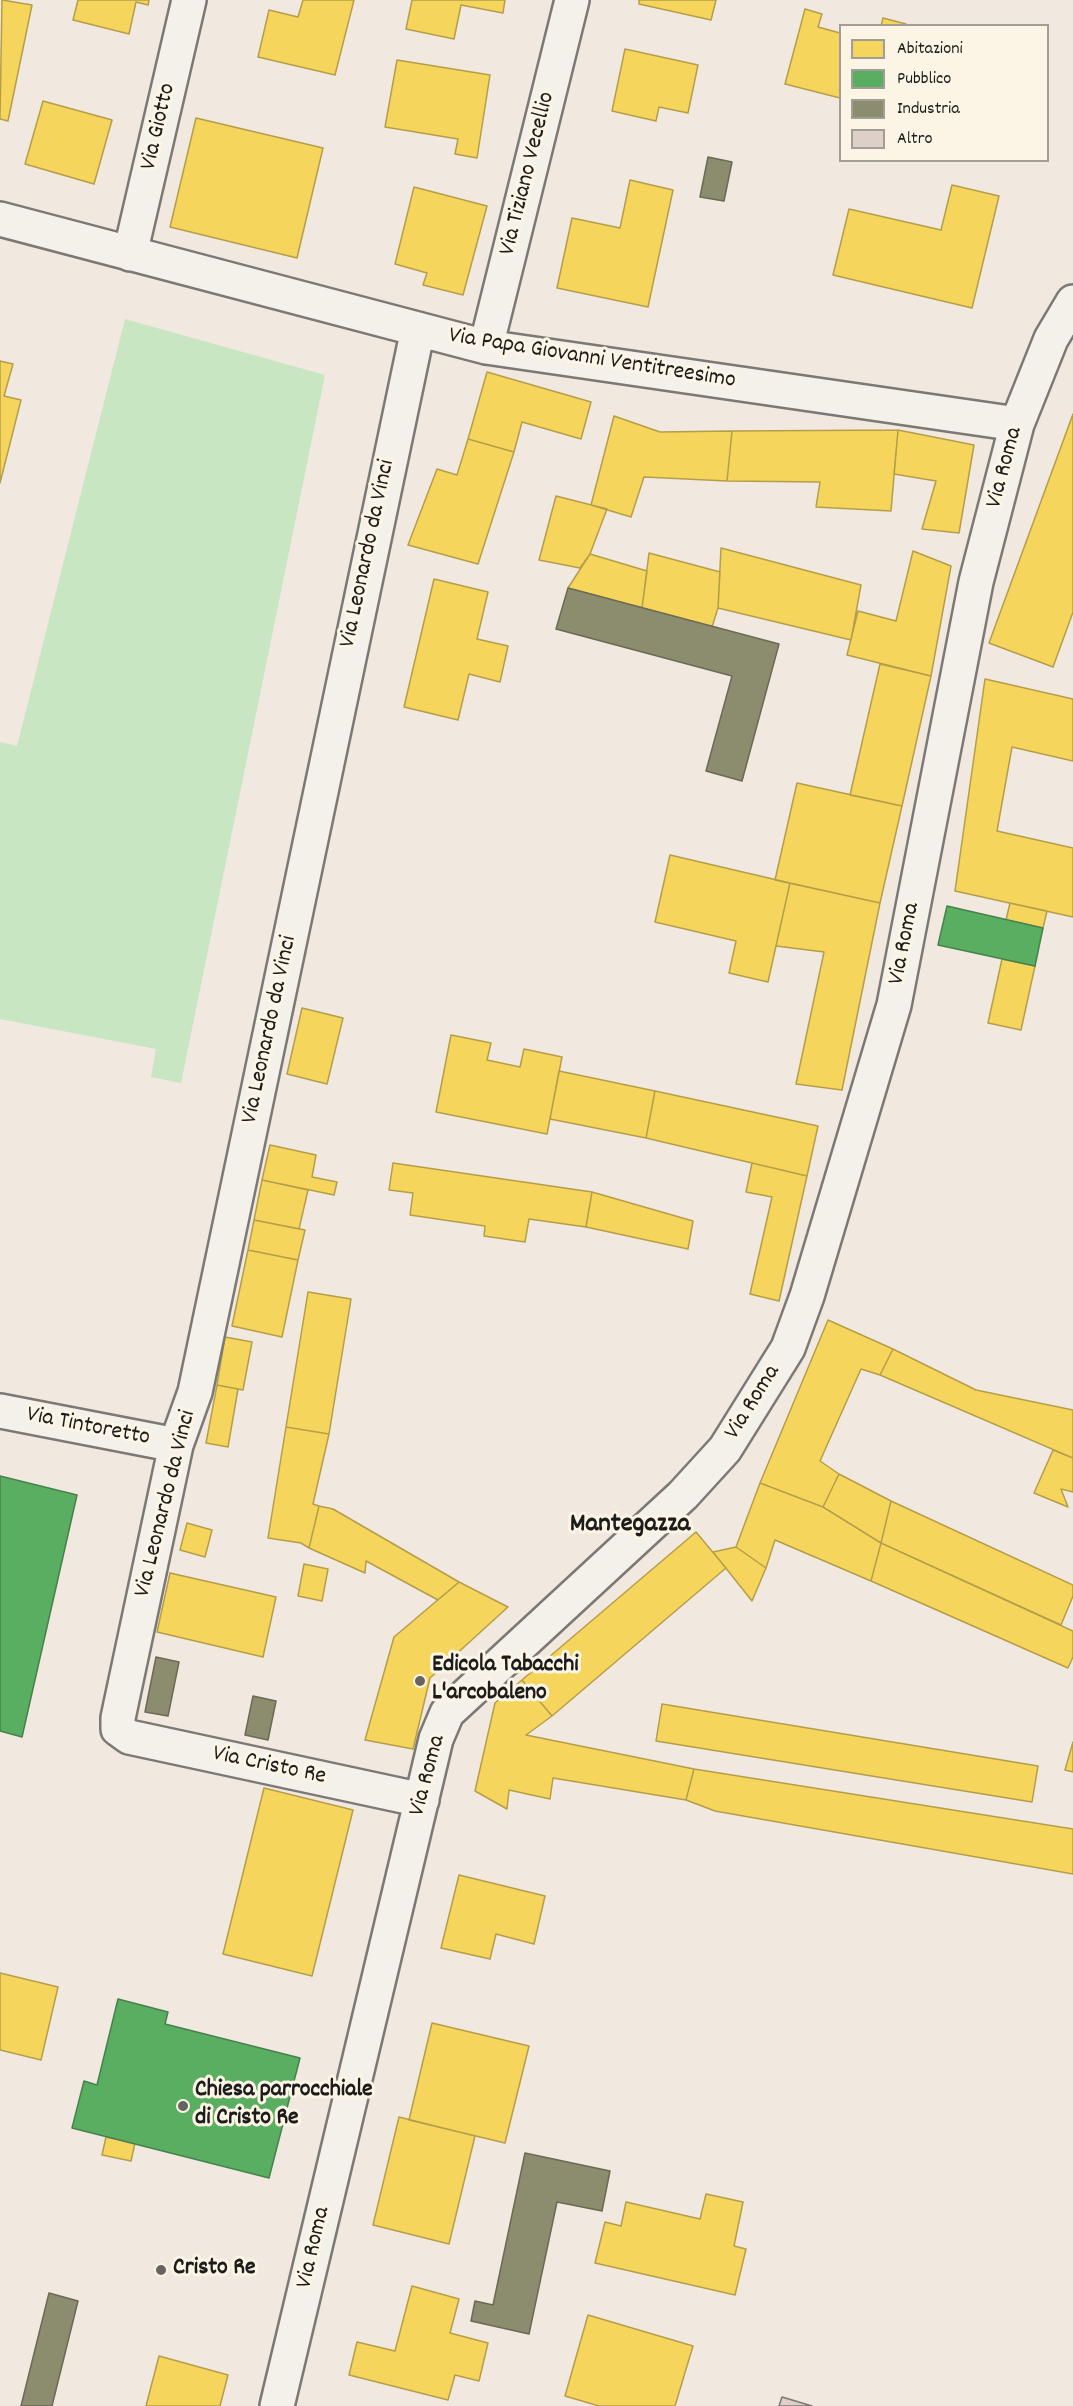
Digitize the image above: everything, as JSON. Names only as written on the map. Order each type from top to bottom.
[{"type":"street","name":"Via Giotto","points":[[130,254],[189,0]]},
{"type":"street","name":"Via Tiziano Vecellio","points":[[486,347],[572,0]]},
{"type":"street","name":"Via Papa Giovanni Ventitreesimo","points":[[0,219],[486,347],[1017,424]]},
{"type":"street","name":"Via Roma","points":[[277,2406],[436,1739],[447,1713],[690,1487],[725,1449],[788,1348],[807,1296],[894,1005],[976,582],[1017,424],[1051,339],[1073,302]]},
{"type":"street","name":"Via Leonardo da Vinci","points":[[118,1729],[118,1718],[176,1445],[195,1392],[418,328]]},
{"type":"street","name":"Via Tintoretto","points":[[0,1411],[176,1445]]},
{"type":"street","name":"Via Cristo Re","points":[[118,1729],[129,1737],[422,1800]]},
{"type":"green space","points":[[125,319],[325,375],[181,1083],[151,1077],[156,1049],[0,1019],[0,742],[17,746]]},
{"type":"building: Abitazioni","points":[[2,0],[32,5],[8,121],[0,119]]},
{"type":"building: Abitazioni","points":[[78,0],[149,0],[148,5],[136,2],[129,34],[73,20]]},
{"type":"building: Abitazioni","points":[[303,0],[354,0],[335,75],[258,57],[269,10],[298,17]]},
{"type":"building: Abitazioni","points":[[412,0],[505,0],[503,13],[461,5],[454,39],[406,29]]},
{"type":"building: Abitazioni","points":[[639,0],[716,0],[711,20],[639,4]]},
{"type":"building: Abitazioni","points":[[805,9],[822,14],[818,27],[839,33],[839,98],[785,84]]},
{"type":"building: Abitazioni","points":[[883,18],[906,24],[882,24]]},
{"type":"building: Abitazioni","points":[[625,49],[698,65],[688,113],[659,107],[656,121],[612,111]]},
{"type":"building: Abitazioni","points":[[397,60],[490,75],[477,158],[455,154],[458,139],[385,127]]},
{"type":"building: Abitazioni","points":[[43,101],[112,120],[94,184],[25,164]]},
{"type":"building: Abitazioni","points":[[196,118],[323,148],[297,258],[170,227]]},
{"type":"building: Abitazioni","points":[[630,180],[673,190],[648,307],[557,288],[572,218],[620,228]]},
{"type":"building: Abitazioni","points":[[952,185],[999,196],[972,308],[833,275],[849,209],[941,230]]},
{"type":"building: Abitazioni","points":[[414,187],[487,206],[463,295],[423,285],[427,273],[395,264]]},
{"type":"building: Abitazioni","points":[[0,361],[13,364],[4,396],[21,400],[0,483]]},
{"type":"building: Abitazioni","points":[[487,372],[591,402],[581,439],[522,422],[514,452],[468,439]]},
{"type":"building: Abitazioni","points":[[1073,414],[1073,612],[1053,667],[989,643]]},
{"type":"building: Abitazioni","points":[[614,416],[660,432],[732,431],[727,481],[644,477],[631,517],[591,505]]},
{"type":"building: Abitazioni","points":[[898,430],[974,445],[959,533],[922,529],[936,481],[894,474]]},
{"type":"building: Abitazioni","points":[[898,430],[891,511],[816,507],[820,482],[727,481],[732,431]]},
{"type":"building: Abitazioni","points":[[468,439],[514,452],[478,564],[408,545],[437,469],[457,475]]},
{"type":"building: Abitazioni","points":[[556,496],[607,509],[590,554],[580,568],[539,560]]},
{"type":"building: Abitazioni","points":[[721,548],[861,585],[851,640],[718,608]]},
{"type":"building: Abitazioni","points":[[913,551],[951,566],[931,676],[847,655],[858,611],[896,621]]},
{"type":"building: Abitazioni","points":[[649,553],[720,572],[718,608],[712,627],[642,608]]},
{"type":"building: Abitazioni","points":[[590,554],[647,571],[642,608],[568,588]]},
{"type":"building: Abitazioni","points":[[434,579],[488,592],[477,639],[508,646],[500,682],[469,674],[458,720],[404,707]]},
{"type":"building: Abitazioni","points":[[880,664],[931,676],[902,806],[850,795]]},
{"type":"building: Abitazioni","points":[[985,679],[1073,699],[1073,761],[1012,747],[997,831],[1073,848],[1073,917],[955,891]]},
{"type":"building: Abitazioni","points":[[797,783],[902,806],[880,903],[775,880]]},
{"type":"building: Abitazioni","points":[[670,855],[790,883],[768,982],[729,973],[736,941],[655,922]]},
{"type":"building: Abitazioni","points":[[790,883],[880,903],[842,1090],[796,1084],[824,952],[776,946]]},
{"type":"building: Abitazioni","points":[[1010,903],[1047,911],[1043,928],[1006,920]]},
{"type":"building: Abitazioni","points":[[1002,959],[1035,966],[1021,1030],[988,1023]]},
{"type":"building: Abitazioni","points":[[302,1008],[343,1018],[327,1084],[287,1074]]},
{"type":"building: Abitazioni","points":[[451,1035],[491,1043],[487,1060],[520,1067],[524,1049],[562,1057],[547,1134],[436,1112]]},
{"type":"building: Abitazioni","points":[[559,1071],[655,1091],[646,1138],[550,1119]]},
{"type":"building: Abitazioni","points":[[655,1091],[818,1126],[807,1176],[646,1138]]},
{"type":"building: Abitazioni","points":[[270,1145],[316,1155],[312,1177],[337,1182],[334,1195],[262,1180]]},
{"type":"building: Abitazioni","points":[[393,1163],[592,1192],[586,1227],[529,1219],[525,1242],[484,1236],[485,1226],[410,1215],[413,1193],[389,1190]]},
{"type":"building: Abitazioni","points":[[752,1163],[807,1176],[779,1301],[750,1294],[772,1197],[746,1192]]},
{"type":"building: Abitazioni","points":[[262,1180],[308,1190],[299,1229],[254,1220]]},
{"type":"building: Abitazioni","points":[[592,1192],[693,1221],[688,1249],[586,1227]]},
{"type":"building: Abitazioni","points":[[254,1220],[305,1230],[298,1260],[248,1250]]},
{"type":"building: Abitazioni","points":[[248,1250],[298,1260],[282,1337],[232,1326]]},
{"type":"building: Abitazioni","points":[[308,1292],[351,1299],[329,1434],[286,1427]]},
{"type":"building: Abitazioni","points":[[828,1320],[893,1349],[880,1375],[861,1369],[820,1461],[839,1474],[823,1507],[760,1483]]},
{"type":"building: Abitazioni","points":[[225,1337],[252,1342],[243,1390],[217,1385]]},
{"type":"building: Abitazioni","points":[[893,1349],[976,1390],[1073,1410],[1073,1458],[880,1375]]},
{"type":"building: Abitazioni","points":[[217,1385],[238,1389],[228,1447],[206,1443]]},
{"type":"building: Abitazioni","points":[[286,1427],[329,1434],[313,1504],[319,1506],[309,1548],[301,1543],[268,1538]]},
{"type":"building: Abitazioni","points":[[1053,1450],[1073,1458],[1073,1492],[1061,1489],[1068,1507],[1034,1493]]},
{"type":"building: Abitazioni","points":[[839,1474],[891,1501],[881,1543],[823,1507]]},
{"type":"building: Abitazioni","points":[[760,1483],[823,1507],[881,1543],[871,1581],[775,1540],[766,1568],[736,1547]]},
{"type":"building: Abitazioni","points":[[891,1501],[1073,1585],[1073,1596],[1061,1625],[881,1543]]},
{"type":"building: Abitazioni","points":[[319,1506],[333,1509],[459,1582],[438,1600],[366,1561],[365,1573],[309,1548]]},
{"type":"building: Abitazioni","points":[[187,1523],[212,1530],[205,1557],[180,1550]]},
{"type":"building: Abitazioni","points":[[696,1532],[726,1568],[552,1716],[522,1680]]},
{"type":"building: Abitazioni","points":[[881,1543],[1073,1631],[1073,1657],[1068,1668],[871,1581]]},
{"type":"building: Abitazioni","points":[[736,1547],[766,1568],[752,1601],[713,1552]]},
{"type":"building: Abitazioni","points":[[304,1564],[328,1569],[322,1601],[298,1596]]},
{"type":"building: Abitazioni","points":[[170,1573],[276,1597],[263,1657],[157,1632]]},
{"type":"building: Abitazioni","points":[[459,1582],[508,1607],[430,1678],[413,1749],[365,1740],[394,1637]]},
{"type":"building: Abitazioni","points":[[522,1680],[552,1716],[526,1735],[694,1769],[686,1800],[553,1778],[550,1799],[509,1790],[507,1809],[475,1791],[495,1703]]},
{"type":"building: Abitazioni","points":[[662,1704],[1038,1766],[1032,1802],[656,1741]]},
{"type":"building: Abitazioni","points":[[1073,1742],[1073,1772],[1065,1770]]},
{"type":"building: Abitazioni","points":[[694,1769],[1073,1829],[1073,1874],[715,1811],[686,1800]]},
{"type":"building: Abitazioni","points":[[264,1788],[353,1810],[312,1976],[223,1954]]},
{"type":"building: Abitazioni","points":[[459,1875],[545,1896],[534,1944],[496,1934],[490,1959],[441,1948]]},
{"type":"building: Abitazioni","points":[[0,1973],[58,1987],[41,2060],[0,2050]]},
{"type":"building: Abitazioni","points":[[432,2023],[529,2046],[505,2143],[409,2120]]},
{"type":"building: Abitazioni","points":[[399,2117],[475,2136],[449,2244],[373,2225]]},
{"type":"building: Abitazioni","points":[[106,2137],[135,2143],[131,2161],[102,2155]]},
{"type":"building: Abitazioni","points":[[706,2194],[743,2202],[734,2246],[746,2249],[735,2295],[595,2263],[605,2222],[621,2226],[626,2202],[700,2219]]},
{"type":"building: Abitazioni","points":[[412,2286],[459,2299],[450,2333],[488,2343],[479,2381],[455,2375],[448,2400],[349,2375],[357,2342],[395,2351]]},
{"type":"building: Abitazioni","points":[[588,2315],[693,2346],[675,2406],[599,2406],[565,2396]]},
{"type":"building: Abitazioni","points":[[159,2356],[228,2375],[220,2406],[146,2406]]},
{"type":"building: Pubblico","points":[[947,906],[1043,928],[1035,966],[938,945]]},
{"type":"building: Pubblico","points":[[0,1476],[77,1495],[22,1737],[0,1731]]},
{"type":"building: Pubblico","name":"Chiesa parrocchiale di Cristo Re","points":[[118,1999],[168,2012],[165,2024],[300,2058],[269,2178],[72,2128],[84,2081],[97,2085]]},
{"type":"building: Industria","points":[[708,157],[732,162],[724,201],[700,197]]},
{"type":"building: Industria","points":[[568,588],[779,644],[742,781],[706,771],[732,676],[556,629]]},
{"type":"building: Industria","points":[[156,1657],[179,1662],[168,1716],[145,1712]]},
{"type":"building: Industria","points":[[253,1696],[276,1701],[268,1740],[245,1735]]},
{"type":"building: Industria","points":[[525,2153],[610,2171],[602,2211],[557,2202],[529,2334],[471,2321],[475,2301],[493,2305]]},
{"type":"building: Industria","points":[[49,2293],[78,2301],[52,2406],[21,2406]]},
{"type":"building: Altro","points":[[782,2397],[812,2406],[779,2406]]},
{"type":"place","name":"Edicola Tabacchi L'arcobaleno","points":[[420,1681]]},
{"type":"place","name":"Chiesa parrocchiale di Cristo Re","points":[[183,2106]]},
{"type":"place","name":"Cristo Re","points":[[161,2270]]},
{"type":"district","name":"Mantegazza","points":[[630,1526]]}]
